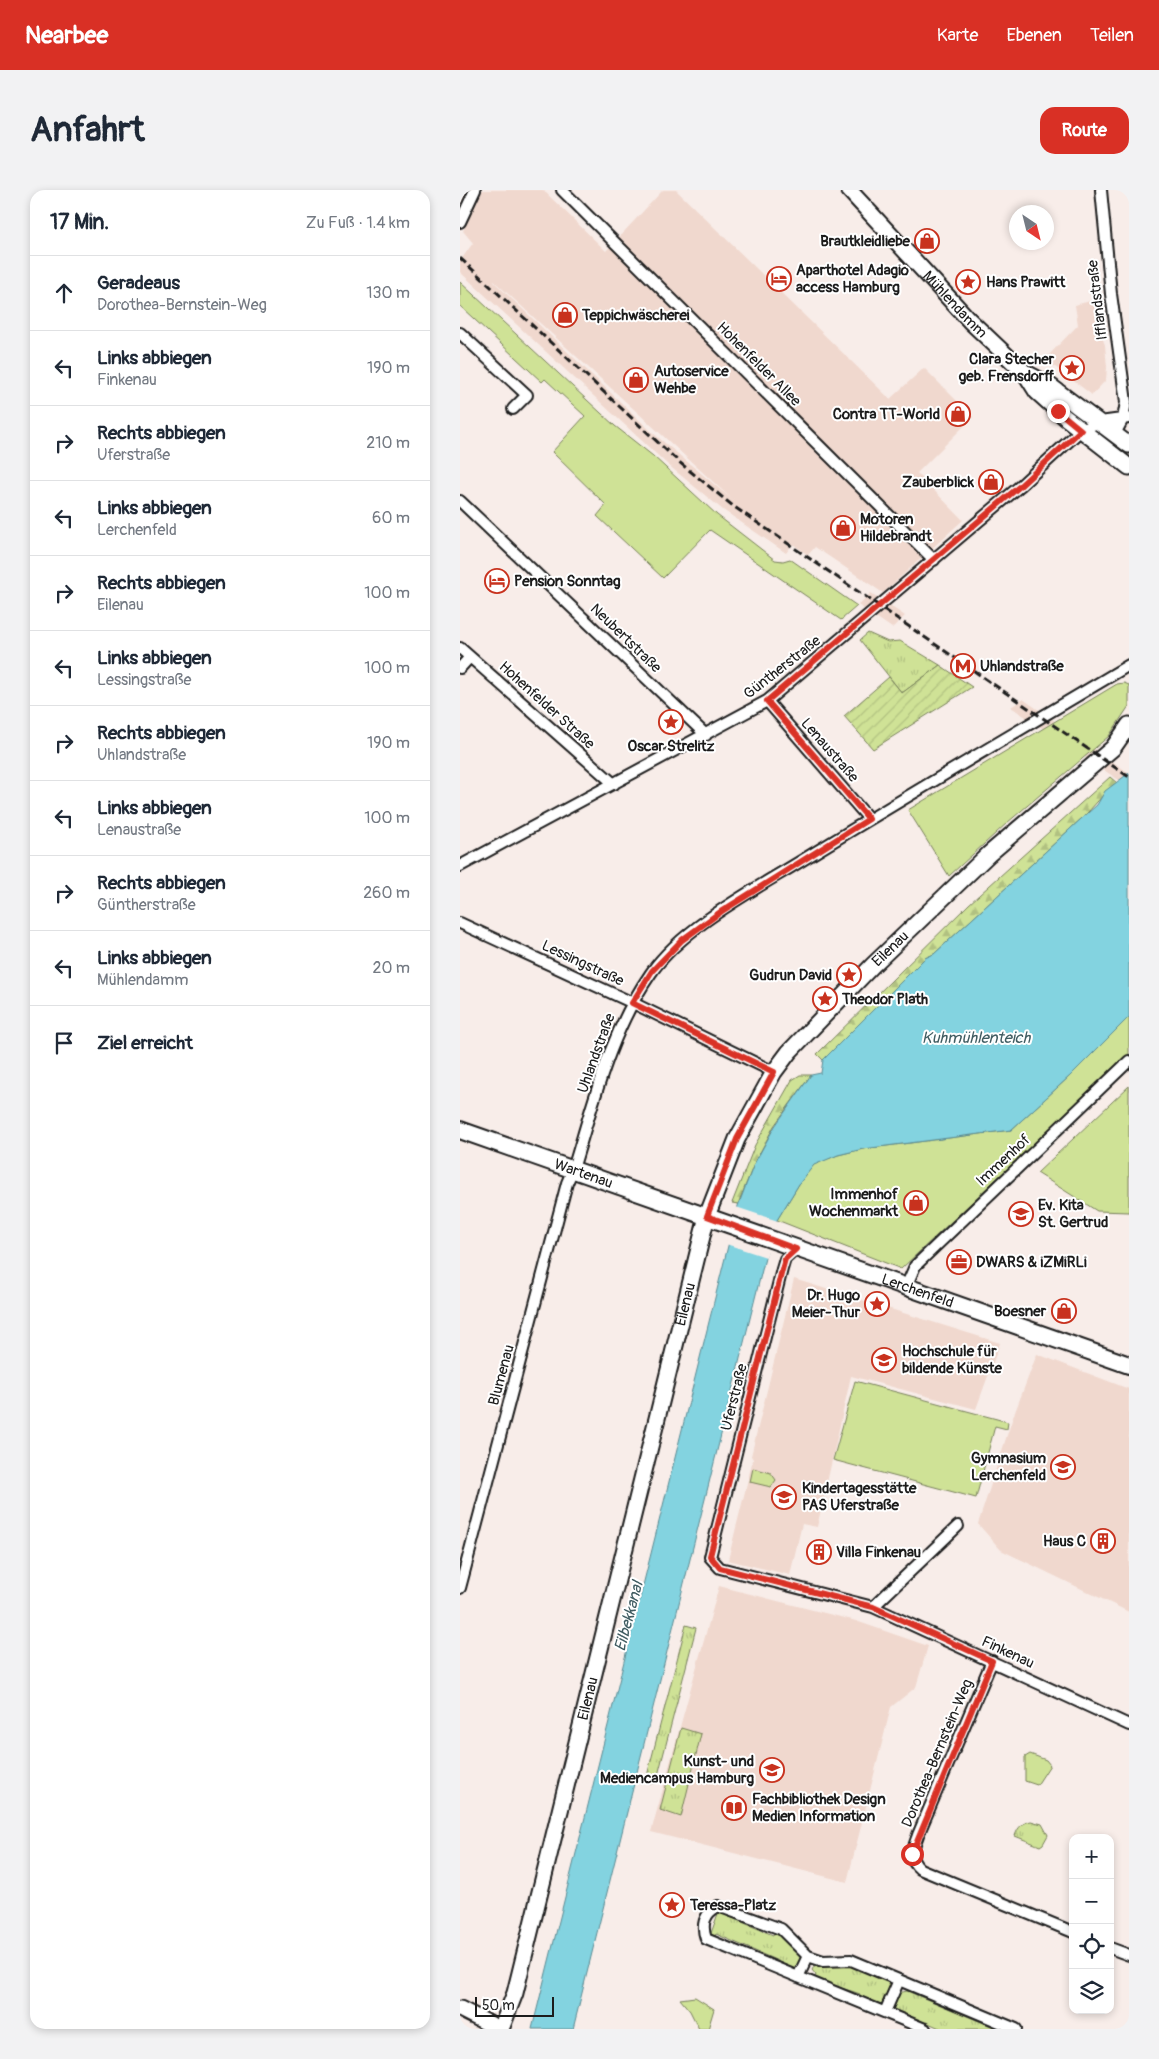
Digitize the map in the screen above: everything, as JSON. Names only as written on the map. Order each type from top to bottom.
[{"type":"main road","name":"Wartenau","points":[[460,1130],[707,1216]]},
{"type":"main road","name":"Lerchenfeld","points":[[707,1216],[1129,1365]]},
{"type":"street","points":[[460,222],[475,190]]},
{"type":"street","name":"Hohenfelder Allee","points":[[562,190],[934,560]]},
{"type":"street","name":"Mühlendamm","points":[[849,190],[970,321],[1024,373],[1037,392],[1081,430],[1127,455]]},
{"type":"street","name":"Ifflandstraße","points":[[1101,190],[1111,294],[1128,404],[1126,418],[1115,434]]},
{"type":"street","points":[[460,333],[527,395],[513,409]]},
{"type":"street","name":"Mühlendamm","points":[[1024,373],[1049,385],[1100,422],[1115,434],[1127,455]]},
{"type":"street","name":"Güntherstraße","points":[[460,866],[767,701],[1020,486],[1081,430],[1100,422],[1126,418]]},
{"type":"street","name":"Neubertstraße","points":[[460,500],[706,735]]},
{"type":"street","name":"Hohenfelder Straße","points":[[460,648],[614,784]]},
{"type":"street","points":[[460,668],[470,657]]},
{"type":"street","name":"Uhlandstraße","points":[[573,1170],[608,1053],[621,1022],[652,971],[682,940],[722,911],[869,819],[1126,670]]},
{"type":"street","name":"Lenaustraße","points":[[767,701],[869,819]]},
{"type":"street","name":"Eilenau","points":[[500,2029],[515,1993],[707,1216],[737,1139],[774,1072],[789,1052],[873,965],[1030,816],[1113,748],[1129,726]]},
{"type":"street","name":"Lessingstraße","points":[[460,922],[774,1072]]},
{"type":"street","name":"Immenhof","points":[[906,1287],[915,1266],[1129,1061]]},
{"type":"street","name":"Blumenau","points":[[460,1588],[564,1192],[573,1170]]},
{"type":"street","name":"Uferstraße","points":[[710,1556],[785,1259],[796,1249]]},
{"type":"street","points":[[873,1607],[958,1526]]},
{"type":"street","name":"Finkenau","points":[[710,1556],[720,1568],[873,1607],[1129,1725]]},
{"type":"street","name":"Dorothea-Bernstein-Weg","points":[[992,1661],[918,1835],[912,1852],[912,1858],[920,1869],[1069,1930]]},
{"type":"street","points":[[926,2029],[706,1939],[703,1930],[704,1920],[709,1911],[718,1906],[781,1929],[808,1956],[823,1961],[851,1960],[1010,2028]]},
{"type":"street","points":[[1114,1949],[1129,1955]]},
{"type":"street","points":[[798,1977],[808,1956]]},
{"type":"street","points":[[885,2012],[899,1980]]},
{"type":"street","points":[[460,2009],[500,2029]]},
{"type":"shaded area","points":[[482,190],[543,190],[606,251],[663,190],[676,190],[890,399],[924,368],[973,417],[917,473],[963,520],[883,593],[815,547],[808,555],[793,544],[786,553],[723,510],[667,464],[460,272],[460,261],[473,243],[463,231]],"holes":[[[494,281],[734,501],[653,433]]]},
{"type":"shaded area","points":[[1094,300],[1098,326],[1105,345],[1107,367],[1106,380],[1092,395],[1045,359],[1078,325],[1075,305]]},
{"type":"shaded area","points":[[871,593],[905,616],[892,628],[858,605]]},
{"type":"shaded area","points":[[1023,699],[1129,773],[1129,787],[1011,707]]},
{"type":"shaded area","name":"Hochschule für bildende Künste","points":[[794,1279],[1000,1343],[976,1409],[851,1376],[817,1527],[802,1524],[790,1575],[728,1560]]},
{"type":"shaded area","name":"Gymnasium Lerchenfeld","points":[[1037,1354],[1129,1389],[1129,1612],[1001,1550],[978,1524],[1012,1420]]},
{"type":"shaded area","name":"Kunst- und Mediencampus Hamburg","points":[[719,1586],[856,1621],[928,1646],[916,1687],[891,1707],[847,1882],[651,1832]]},
{"type":"green space","points":[[460,282],[615,426],[653,456],[717,515],[775,560],[783,561],[790,559],[857,606],[841,620],[710,530],[663,578],[597,516],[606,505],[552,452],[585,416],[545,379],[542,382],[460,306]]},
{"type":"green space","points":[[868,633],[888,642],[900,641],[940,665],[902,693],[860,640]]},
{"type":"green space","points":[[940,665],[972,687],[873,749],[844,716],[889,677],[902,693]]},
{"type":"green space","points":[[1124,683],[1129,685],[1129,706],[1109,736],[1007,823],[949,876],[908,810],[1117,684]]},
{"type":"green space","points":[[1110,777],[1117,783],[1081,819],[934,954],[925,958],[823,1060],[817,1054],[969,904]]},
{"type":"green space","points":[[1129,1017],[1129,1054],[901,1269],[777,1220],[814,1164],[838,1155],[863,1149],[1011,1130],[1070,1076]]},
{"type":"green space","points":[[800,1075],[811,1075],[774,1126],[754,1164],[738,1204],[732,1203],[755,1145],[792,1080]]},
{"type":"green space","points":[[1129,1086],[1129,1212],[1097,1211],[1037,1173]]},
{"type":"green space","points":[[855,1381],[1008,1422],[1007,1429],[995,1426],[976,1498],[833,1460]]},
{"type":"green space","points":[[753,1468],[771,1473],[776,1480],[771,1487],[750,1482]]},
{"type":"green space","points":[[686,1625],[696,1628],[656,1783],[650,1783],[648,1772]]},
{"type":"green space","points":[[681,1728],[701,1734],[681,1817],[660,1810]]},
{"type":"green space","points":[[1030,1754],[1046,1760],[1050,1765],[1037,1785],[1025,1781],[1025,1757]]},
{"type":"green space","points":[[1031,1821],[1042,1824],[1048,1835],[1040,1846],[1015,1836],[1021,1826]]},
{"type":"green space","points":[[720,1908],[725,1910],[725,1915],[773,1935],[775,1931],[779,1933],[802,1959],[796,1973],[777,1965],[778,1961],[716,1934],[714,1938],[710,1936]]},
{"type":"green space","points":[[816,1963],[825,1965],[847,1963],[859,1965],[891,1984],[882,2004],[858,1999],[860,1994],[814,1979],[816,1975],[812,1970]]},
{"type":"green space","points":[[907,1991],[998,2029],[942,2029],[926,2022],[922,2026],[891,2008],[898,1993]]},
{"type":"green space","points":[[695,1997],[714,2009],[708,2029],[699,2029],[690,2011],[680,1999]]},
{"type":"water","name":"Kuhmühlenteich","points":[[1129,773],[1129,1017],[1070,1076],[1011,1130],[863,1149],[838,1155],[814,1165],[799,1184],[777,1220],[765,1258],[573,2029],[532,2029],[738,1206],[754,1164],[775,1126],[811,1075],[821,1073],[823,1060],[925,958],[934,954],[1097,805],[1105,791]]},
{"type":"pier","points":[[736,1207],[778,1221],[766,1257],[726,1244]]},
{"type":"railway","points":[[460,258],[679,462],[733,506],[1129,777]]},
{"type":"place","name":"Brautkleidliebe","points":[[927,241]]},
{"type":"place","name":"Aparthotel Adagio access Hamburg","points":[[779,279]]},
{"type":"place","name":"Hans Prawitt","points":[[968,282]]},
{"type":"place","name":"Teppichwäscherei","points":[[565,315]]},
{"type":"place","name":"Clara Stecher geb. Frensdorff","points":[[1072,368]]},
{"type":"place","name":"Autoservice Wehbe","points":[[636,380]]},
{"type":"place","name":"Contra TT-World","points":[[958,414]]},
{"type":"place","name":"Zauberblick","points":[[991,482]]},
{"type":"place","name":"Motoren Hildebrandt","points":[[843,528]]},
{"type":"place","name":"Pension Sonntag","points":[[497,581]]},
{"type":"place","name":"Uhlandstraße","points":[[963,666]]},
{"type":"place","name":"Oscar Strelitz","points":[[671,722]]},
{"type":"place","name":"Gudrun David","points":[[849,975]]},
{"type":"place","name":"Theodor Plath","points":[[825,999]]},
{"type":"place","name":"Immenhof Wochenmarkt","points":[[916,1203]]},
{"type":"place","name":"Ev. Kita St. Gertrud","points":[[1021,1214]]},
{"type":"place","name":"DWARS & iZMiRLi","points":[[959,1262]]},
{"type":"place","name":"Dr. Hugo Meier-Thur","points":[[877,1304]]},
{"type":"place","name":"Boesner","points":[[1064,1311]]},
{"type":"place","name":"Hochschule für bildende Künste","points":[[884,1360]]},
{"type":"place","name":"Gymnasium Lerchenfeld","points":[[1063,1467]]},
{"type":"place","name":"Kindertagesstätte PAS Uferstraße","points":[[784,1497]]},
{"type":"place","name":"Haus C","points":[[1103,1541]]},
{"type":"place","name":"Villa Finkenau","points":[[819,1552]]},
{"type":"place","name":"Kunst- und Mediencampus Hamburg","points":[[772,1770]]},
{"type":"place","name":"Fachbibliothek Design Medien Information","points":[[734,1808]]},
{"type":"place","name":"Teressa-Platz","points":[[672,1905]]},
{"type":"route","points":[[912,1854],[918,1835],[992,1661],[873,1607],[720,1568],[711,1559],[710,1556],[785,1259],[796,1249],[707,1216],[737,1139],[774,1072],[632,1003],[652,971],[682,940],[722,911],[869,819],[767,701],[889,600],[1081,430],[1058,411]]},
{"type":"water label","name":"Eilbekkanal","points":[[628,1616]]}]
